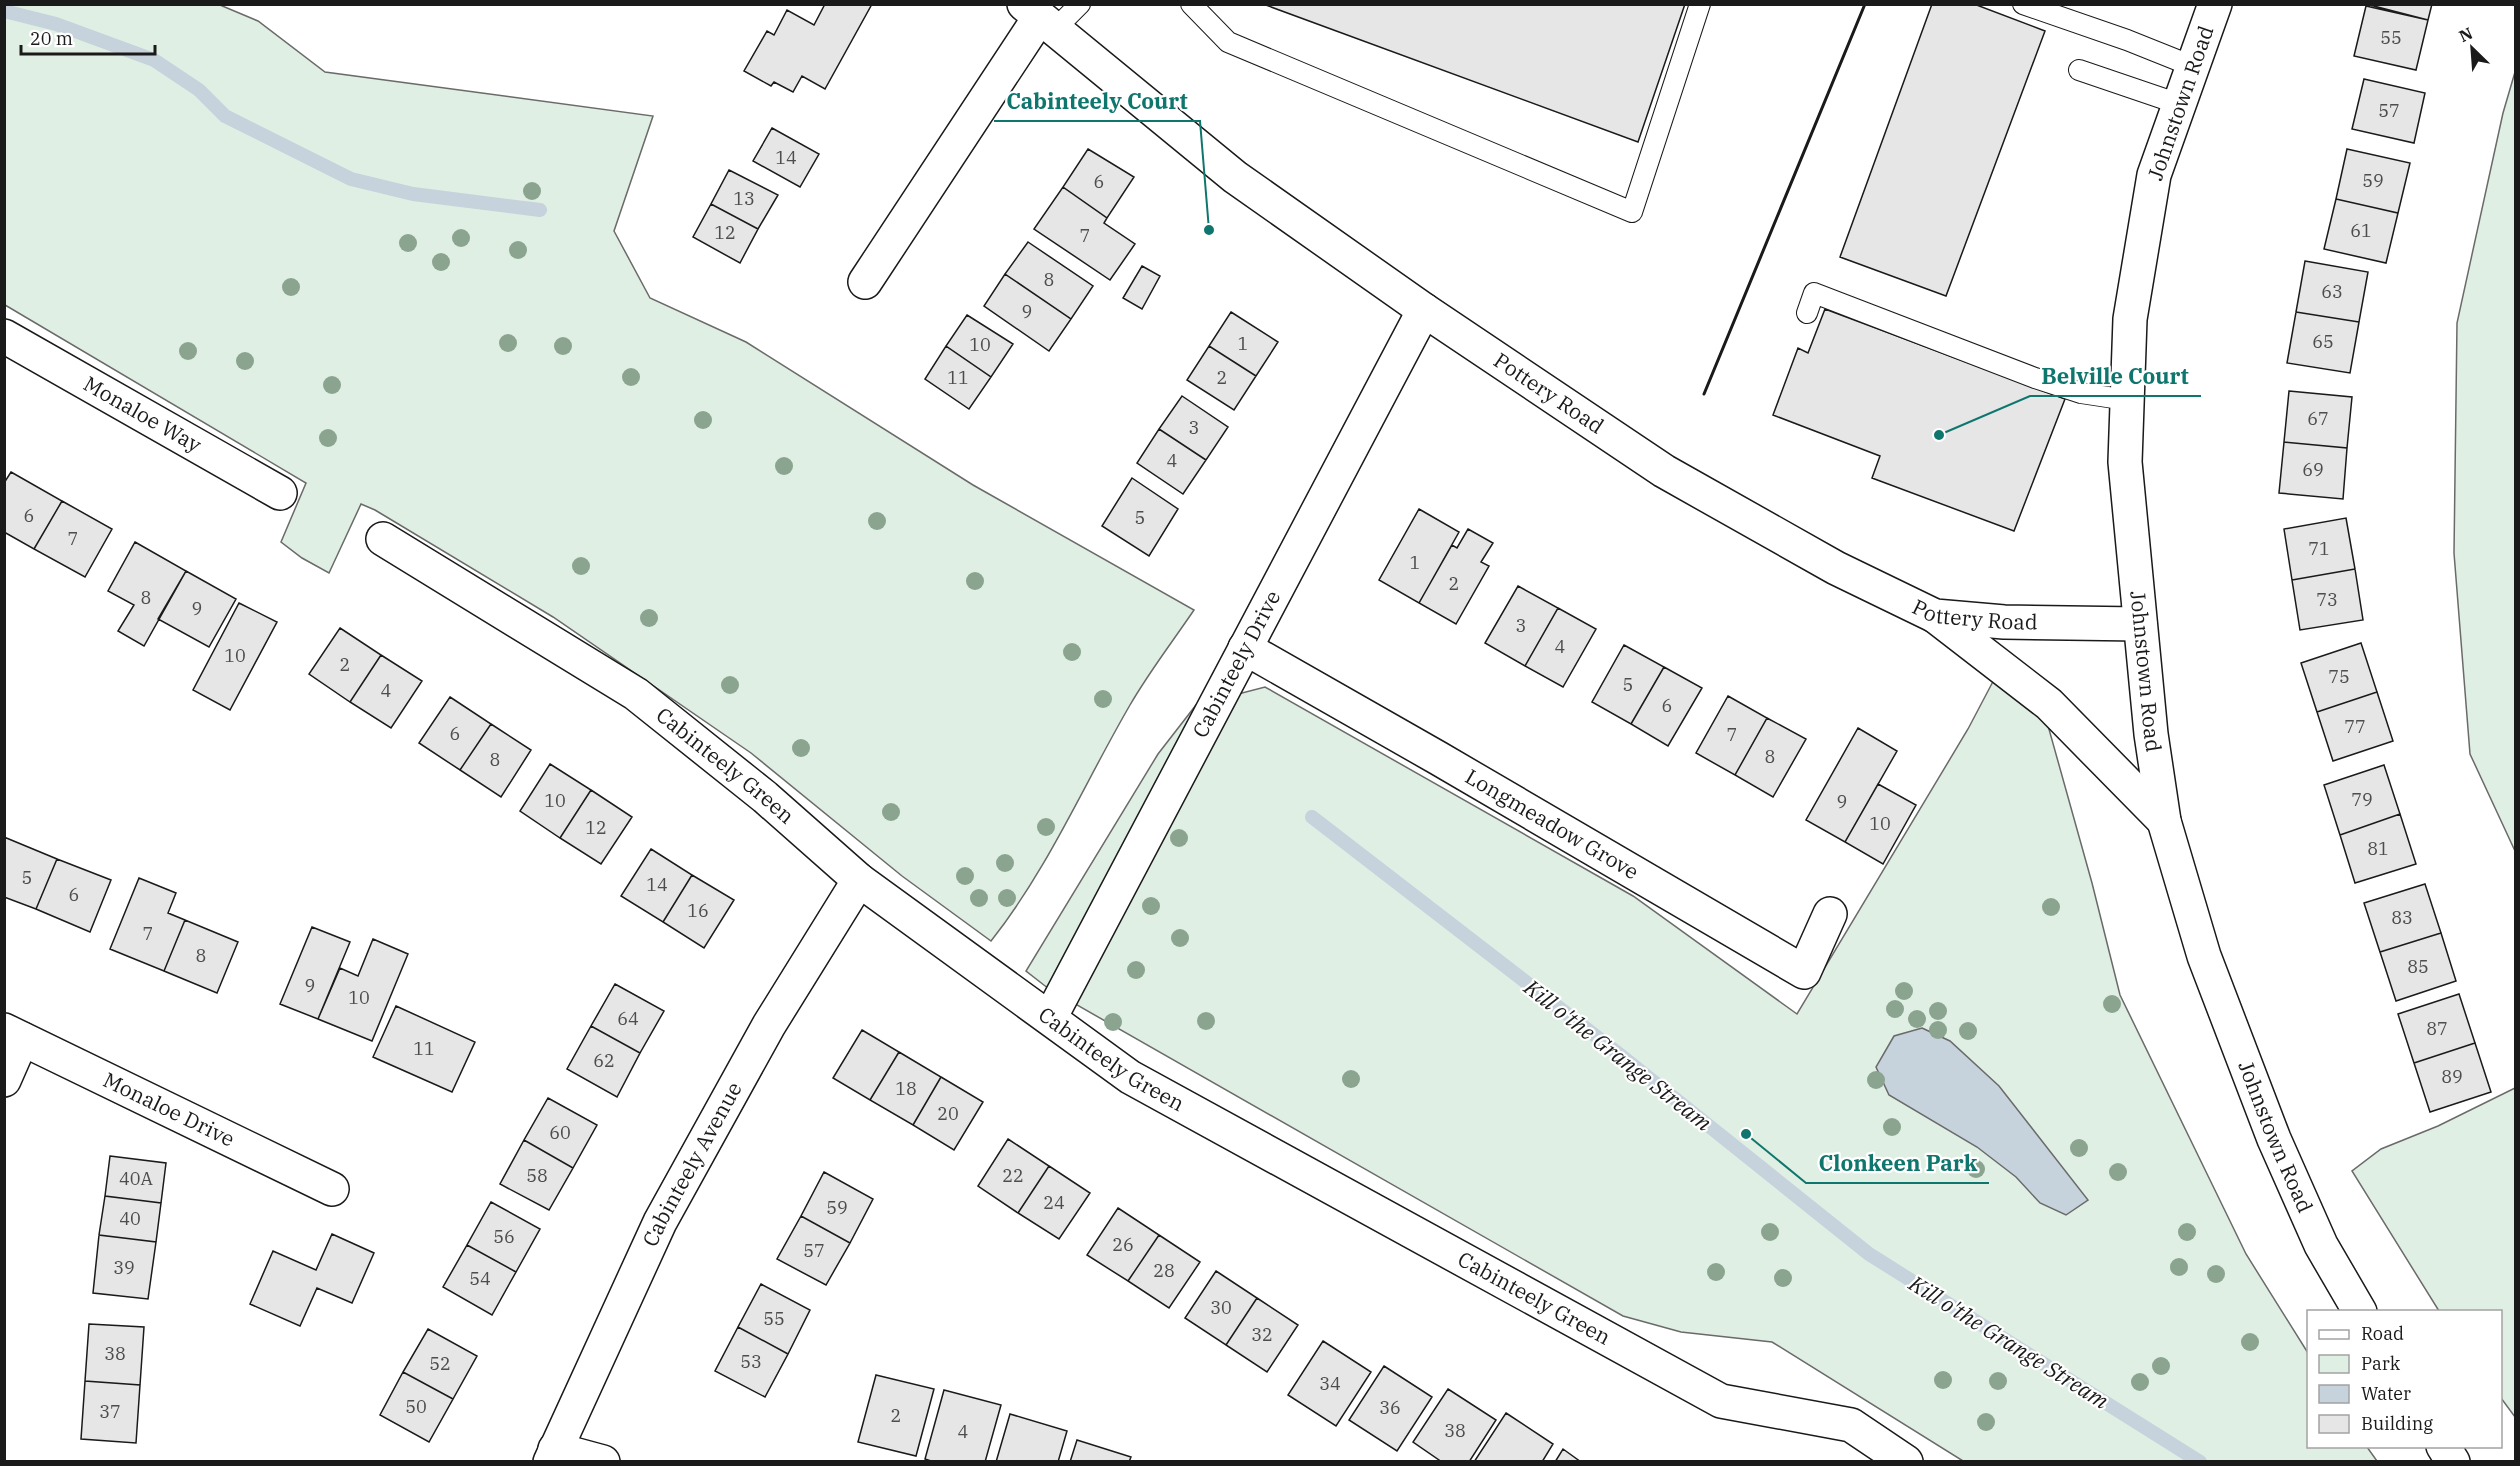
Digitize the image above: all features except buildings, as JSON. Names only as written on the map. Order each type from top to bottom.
[{"type":"street","name":"Johnstown Road","points":[[2210,6],[2154,175],[2130,319],[2125,462],[2151,735],[2164,821],[2204,956],[2274,1139],[2322,1245],[2359,1310]]},
{"type":"street","points":[[865,282],[1039,17]]},
{"type":"street","name":"Pottery Road","points":[[1039,17],[1235,177],[1424,310],[1664,471],[1836,568],[1935,616],[2004,622],[2140,624]]},
{"type":"street","name":"Cabinteely Drive","points":[[1050,1018],[1424,310]]},
{"type":"street","name":"Monaloe Way","points":[[4,336],[280,493]]},
{"type":"street","name":"Cabinteely Green","points":[[383,539],[636,694],[765,797],[859,880],[1130,1077],[1721,1401],[1851,1425],[1906,1461]]},
{"type":"street","points":[[1935,616],[2049,704],[2164,821]]},
{"type":"street","name":"Longmeadow Grove","points":[[1245,648],[1804,972],[1830,914]]},
{"type":"street","name":"Cabinteely Avenue","points":[[552,1455],[660,1222],[769,1025],[859,880]]},
{"type":"street","points":[[4,1080],[13,1034]]},
{"type":"street","name":"Monaloe Drive","points":[[13,1034],[332,1189]]},
{"type":"street","points":[[2444,1448],[2452,1461]]},
{"type":"street","points":[[552,1455],[603,1461]]},
{"type":"lane","points":[[1039,17],[1080,4]]},
{"type":"lane","points":[[1191,4],[1228,42],[1632,212],[1700,4]]},
{"type":"lane","points":[[2023,4],[2127,40],[2192,66]]},
{"type":"lane","points":[[2079,69],[2179,104]]},
{"type":"lane","points":[[1807,313],[1814,293],[2035,378],[2081,393],[2127,400]]},
{"type":"green space","points":[[5,4],[220,5],[258,21],[325,72],[653,116],[614,231],[650,298],[746,342],[973,485],[1194,610],[1137,693],[1048,856],[991,941],[902,876],[751,753],[553,617],[375,510],[361,504],[329,573],[302,558],[281,542],[306,483],[5,305]]},
{"type":"green space","points":[[2515,72],[2515,851],[2470,754],[2454,553],[2457,323],[2503,113]]},
{"type":"green space","points":[[2008,653],[2047,722],[2092,883],[2120,995],[2246,1254],[2307,1351],[2307,1448],[2368,1448],[2377,1461],[1963,1461],[1772,1342],[1681,1332],[1623,1316],[1049,989],[1026,971],[1158,754],[1196,705],[1265,687],[1633,896],[1797,1014],[1968,729]]},
{"type":"green space","points":[[2515,1088],[2515,1417],[2502,1399],[2502,1310],[2438,1310],[2352,1171],[2381,1149],[2438,1126]]},
{"type":"water","points":[[1922,1028],[1950,1041],[1999,1086],[2088,1200],[2066,1215],[2040,1203],[2016,1177],[1977,1147],[1889,1095],[1876,1067],[1894,1036]]},
{"type":"waterway","name":"Kill o'the Grange Stream","points":[[4,11],[56,24],[154,60],[199,90],[225,116],[351,179],[413,194],[540,210]]},
{"type":"waterway","name":"Kill o'the Grange Stream","points":[[1312,817],[1619,1054],[1869,1254],[2200,1462]]},
{"type":"wall","points":[[1704,394],[1865,4]]},
{"type":"place","name":"Cabinteely Court","points":[[1209,230]]},
{"type":"place","name":"Belville Court","points":[[1939,435]]},
{"type":"place","name":"Clonkeen Park","points":[[1746,1134]]}]
